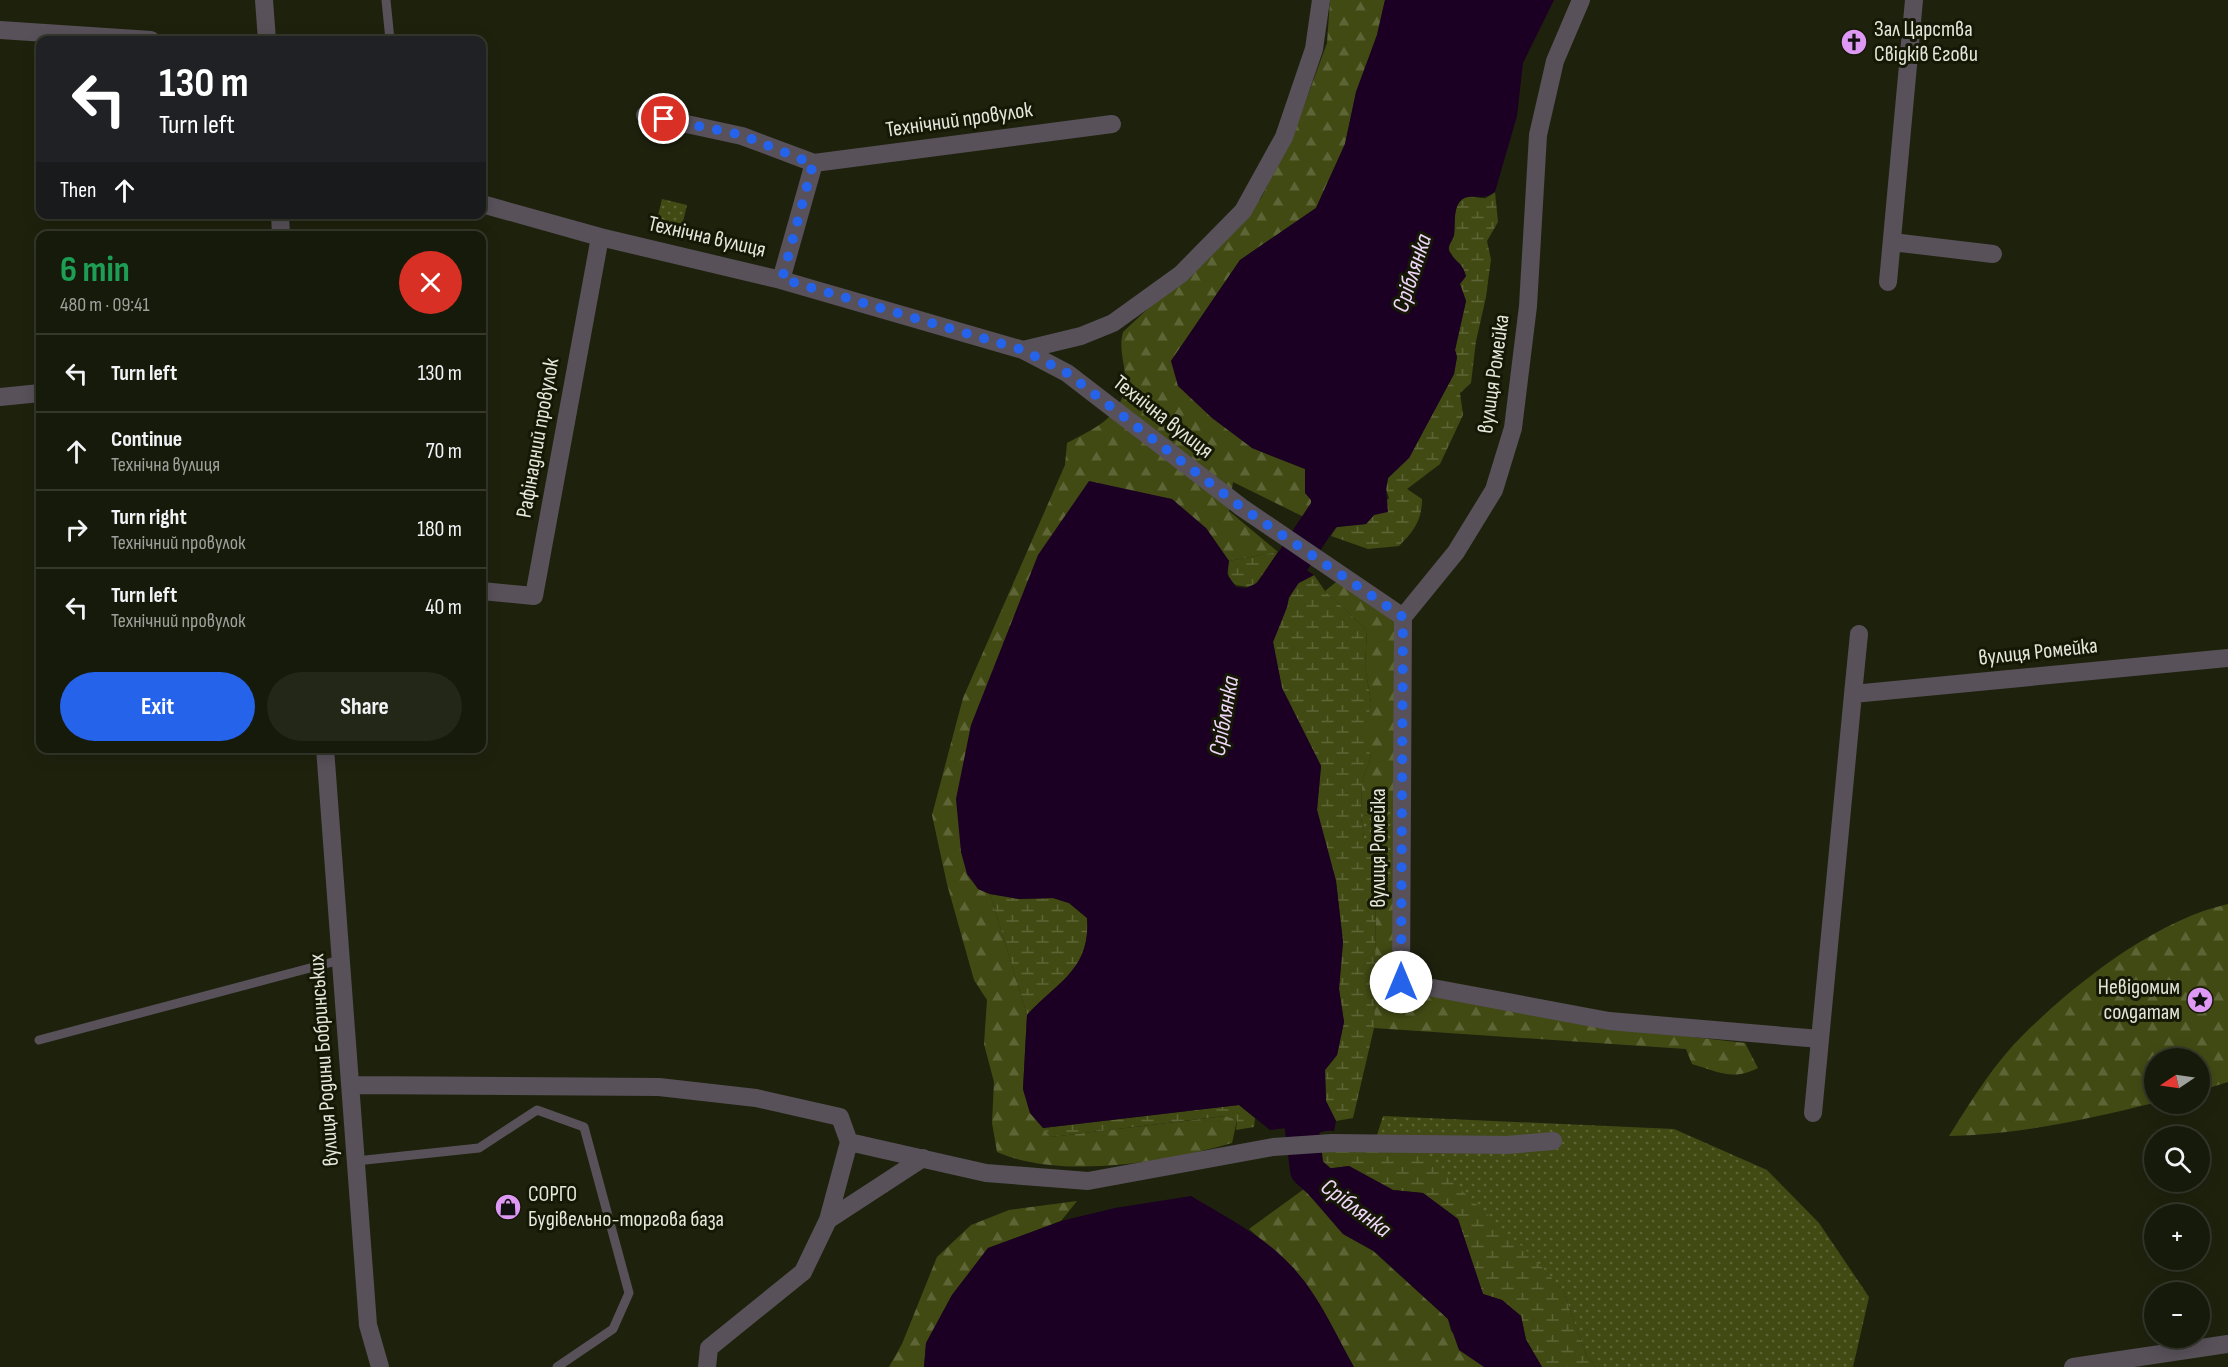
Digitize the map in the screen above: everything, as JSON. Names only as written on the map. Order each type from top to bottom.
[{"type":"street","points":[[264,0],[267,36]]},
{"type":"street","name":"Технічна вулиця","points":[[1023,350],[1081,336],[1113,323],[1182,274],[1243,211],[1284,137],[1314,49],[1321,0]]},
{"type":"street","name":"вулиця Ромейка","points":[[1581,0],[1554,61],[1538,135],[1528,306],[1513,428],[1494,490],[1456,552],[1403,617],[1401,982],[1609,1021],[1820,1039]]},
{"type":"street","points":[[1888,282],[1914,0]]},
{"type":"street","points":[[0,30],[91,36]]},
{"type":"street","name":"Технічний провулок","points":[[645,115],[742,135],[813,164],[1112,124]]},
{"type":"street","points":[[782,279],[813,164]]},
{"type":"street","name":"Технічна вулиця","points":[[486,205],[600,237],[782,279],[1023,350],[1067,373],[1241,507],[1403,617]]},
{"type":"street","name":"Рафінадний провулок","points":[[486,591],[534,596],[600,237]]},
{"type":"street","points":[[1892,242],[1993,254]]},
{"type":"street","points":[[0,397],[36,393]]},
{"type":"street","points":[[1813,1113],[1859,634]]},
{"type":"street","name":"вулиця Ромейка","points":[[1853,694],[2228,658]]},
{"type":"street","name":"вулиця Родини Бобринських","points":[[325,753],[368,1325],[380,1367]]},
{"type":"street","points":[[351,1085],[659,1087],[756,1098],[840,1116],[849,1142],[828,1220],[804,1272],[709,1348],[707,1367]]},
{"type":"street","points":[[849,1142],[986,1173],[1088,1180],[1273,1147],[1332,1143],[1507,1145],[1553,1141]]},
{"type":"street","points":[[828,1220],[923,1158]]},
{"type":"street","points":[[2073,1367],[2228,1344]]},
{"type":"lane","points":[[386,0],[390,36]]},
{"type":"lane","points":[[39,1040],[340,960]]},
{"type":"lane","points":[[356,1161],[479,1148],[537,1110],[584,1127],[629,1293],[613,1329],[557,1367]]},
{"type":"green space","points":[[1330,0],[1385,0],[1377,35],[1356,92],[1345,144],[1316,208],[1240,260],[1171,361],[1252,448],[1305,469],[1306,493],[1311,500],[1311,510],[1304,517],[1233,482],[1229,511],[1278,552],[1229,561],[1206,528],[978,889],[990,894],[1027,1015],[1023,1089],[1030,1113],[1051,1137],[1226,1116],[1237,1120],[1232,1143],[1146,1162],[1114,1165],[1052,1165],[1023,1160],[997,1152],[992,1123],[994,1082],[984,1044],[987,1000],[974,980],[947,884],[932,815],[963,698],[1065,465],[1067,443],[1097,427],[1113,413],[1119,404],[1125,382],[1121,345],[1123,332],[1214,247],[1261,198],[1294,133],[1327,43]]},
{"type":"green space","points":[[1495,192],[1498,222],[1487,241],[1491,259],[1471,383],[1460,393],[1463,415],[1440,464],[1407,489],[1422,499],[1421,513],[1416,525],[1399,546],[1368,549],[1331,536],[1337,527],[1366,524],[1389,498],[1386,489],[1388,478],[1409,458],[1454,374],[1457,357],[1455,350],[1466,301],[1460,284],[1466,276],[1449,249],[1454,236],[1456,208],[1462,199],[1486,198]]},
{"type":"green space","points":[[662,199],[687,205],[680,234],[655,228]]},
{"type":"green space","points":[[1278,552],[1253,585],[1248,587],[1237,585],[1229,578],[1229,561]]},
{"type":"green space","points":[[1314,575],[1325,591],[1367,630],[1365,666],[1371,703],[1365,737],[1371,757],[1362,782],[1361,817],[1364,838],[1376,853],[1382,886],[1376,893],[1374,1028],[1353,1118],[1336,1121],[1326,1101],[1325,1070],[1337,1055],[1344,1022],[1339,989],[1343,942],[1336,881],[1317,810],[1321,766],[1282,688],[1273,642],[1287,607],[1291,587]]},
{"type":"green space","points":[[1340,579],[1397,620],[1394,807],[1361,817],[1362,782],[1371,757],[1364,737],[1371,703],[1365,666],[1367,630],[1325,591]]},
{"type":"green space","points":[[1394,807],[1394,880],[1382,886],[1376,853],[1364,838],[1361,817]]},
{"type":"green space","points":[[1394,880],[1393,989],[1606,1027],[1745,1043],[1758,1068],[1741,1074],[1725,1074],[1692,1064],[1686,1049],[1374,1028],[1376,892]]},
{"type":"green space","points":[[990,894],[1019,899],[1053,898],[1069,903],[1087,918],[1087,936],[1078,963],[1070,974],[1027,1015]]},
{"type":"green space","points":[[2228,904],[2228,1082],[2210,1088],[2210,1048],[2144,1048],[2144,1105],[2027,1129],[1949,1136],[2004,1056],[2046,1013],[2119,955],[2146,938],[2201,912]]},
{"type":"green space","points":[[1239,1105],[1255,1118],[1254,1127],[1236,1130],[1237,1120],[1225,1116],[1051,1137],[1043,1128]]},
{"type":"green space","points":[[1383,1116],[1674,1129],[1767,1170],[1819,1223],[1869,1297],[1853,1367],[1596,1367],[1586,1355],[1563,1290],[1529,1254],[1484,1213],[1372,1151]]},
{"type":"green space","points":[[1323,1148],[1422,1154],[1530,1254],[1563,1290],[1586,1355],[1596,1367],[1542,1367],[1526,1339],[1521,1316],[1502,1300],[1483,1294],[1458,1219],[1423,1193],[1393,1190],[1349,1166],[1325,1169],[1314,1161]]},
{"type":"green space","points":[[1304,1189],[1343,1234],[1373,1251],[1448,1319],[1451,1331],[1484,1367],[1354,1367],[1324,1313],[1294,1268],[1249,1229]]},
{"type":"green space","points":[[1077,1201],[1061,1221],[988,1248],[952,1295],[926,1343],[924,1367],[889,1367],[902,1344],[937,1257],[971,1225],[1009,1210]]},
{"type":"water","points":[[1385,0],[1554,0],[1523,63],[1517,116],[1495,192],[1485,197],[1463,199],[1455,213],[1454,235],[1449,248],[1466,276],[1460,284],[1466,301],[1455,350],[1457,357],[1454,374],[1409,458],[1388,478],[1386,489],[1388,512],[1374,515],[1366,524],[1337,527],[1322,533],[1304,517],[1311,510],[1311,500],[1305,493],[1305,469],[1252,448],[1212,418],[1178,386],[1171,361],[1240,260],[1316,208],[1345,144],[1356,92],[1377,35]]},
{"type":"water","points":[[1089,481],[1172,499],[1206,528],[1229,561],[1227,574],[1236,587],[1246,588],[1257,583],[1278,552],[1314,575],[1291,587],[1287,607],[1273,642],[1282,688],[1321,766],[1317,810],[1336,881],[1343,942],[1339,989],[1344,1022],[1337,1055],[1325,1070],[1326,1101],[1336,1121],[1334,1131],[1324,1131],[1296,1140],[1286,1128],[1270,1130],[1239,1105],[1043,1128],[1030,1113],[1023,1089],[1027,1015],[1070,974],[1078,963],[1087,936],[1087,918],[1069,903],[1053,898],[1019,899],[990,894],[978,889],[967,874],[961,852],[956,799],[971,725],[1038,555]]},
{"type":"water","points":[[1314,1161],[1325,1169],[1349,1166],[1393,1190],[1423,1193],[1458,1219],[1483,1294],[1502,1300],[1521,1316],[1526,1340],[1542,1367],[1484,1367],[1459,1350],[1448,1319],[1374,1251],[1343,1234],[1304,1189]]},
{"type":"water","points":[[1191,1196],[1258,1237],[1293,1268],[1311,1290],[1354,1367],[924,1367],[926,1343],[952,1295],[988,1248],[1061,1221],[1115,1208]]},
{"type":"waterway","name":"Сріблянка","points":[[1267,600],[1332,502],[1337,487]]},
{"type":"waterway","name":"Сріблянка","points":[[1299,1106],[1307,1170],[1336,1196],[1346,1201]]},
{"type":"place","name":"Зал Царства Свідків Єгови","points":[[1854,42]]},
{"type":"place","name":"Невідомим солдатам","points":[[2200,1000]]},
{"type":"place","name":"СОРГО Будівельно-торгова база","points":[[508,1207]]},
{"type":"route","points":[[664,119],[742,135],[813,164],[782,279],[1023,350],[1067,373],[1241,507],[1403,617],[1401,982]]}]
